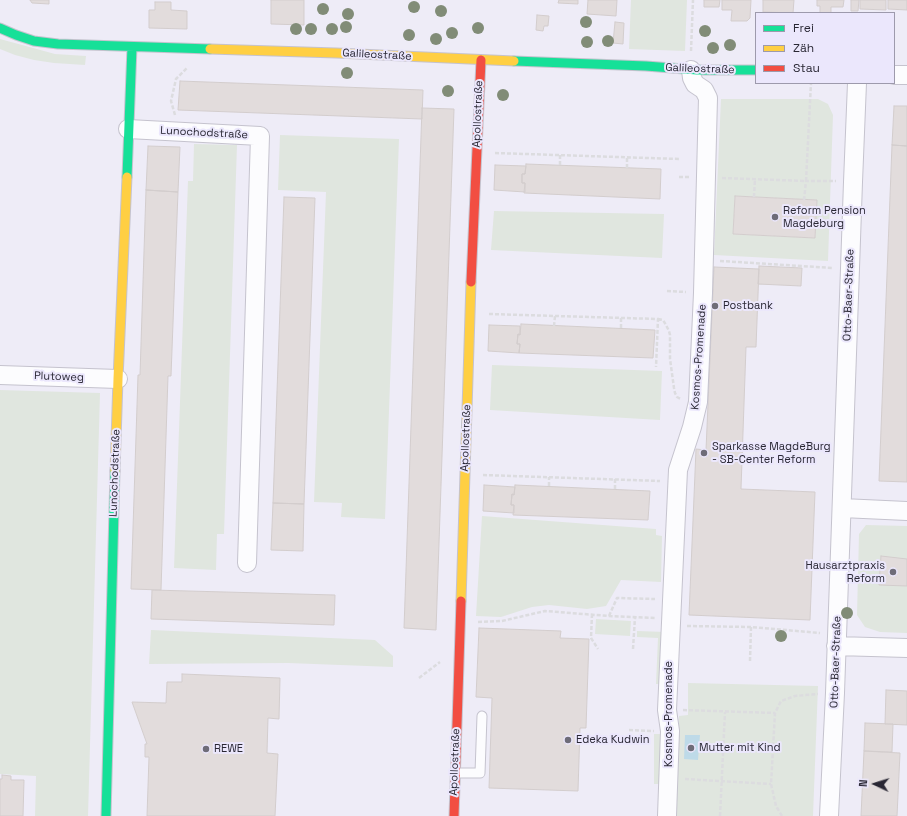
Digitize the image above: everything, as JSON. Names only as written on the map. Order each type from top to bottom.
[{"type":"street","name":"Galileostraße","points":[[0,28],[23,38],[46,43],[336,53],[646,66],[691,70],[755,70]]},
{"type":"street","name":"Lunochodstraße","points":[[106,816],[118,380],[132,47]]},
{"type":"street","name":"Apollostraße","points":[[454,816],[470,313],[480,60]]},
{"type":"street","name":"Kosmos-Promenade","points":[[668,816],[670,732],[667,710],[676,622],[672,600],[677,481],[678,470],[692,427],[698,402],[704,260],[698,178],[708,98],[704,90],[694,84],[691,70]]},
{"type":"street","points":[[895,75],[907,75]]},
{"type":"street","name":"Otto-Baer-Straße","points":[[829,816],[835,693],[852,182],[857,84]]},
{"type":"street","name":"Lunochodstraße","points":[[128,129],[260,136],[247,563]]},
{"type":"street","name":"Plutoweg","points":[[0,375],[118,380]]},
{"type":"street","points":[[842,508],[907,511]]},
{"type":"street","points":[[837,640],[907,648]]},
{"type":"lane","points":[[455,772],[480,773],[482,716]]},
{"type":"path","points":[[691,70],[693,0]]},
{"type":"path","points":[[176,119],[171,100],[176,79],[192,63]]},
{"type":"path","points":[[804,200],[811,84]]},
{"type":"path","points":[[477,152],[679,159]]},
{"type":"path","points":[[560,155],[560,165]]},
{"type":"path","points":[[627,157],[627,168]]},
{"type":"path","points":[[678,177],[852,182]]},
{"type":"path","points":[[754,197],[755,179]]},
{"type":"path","points":[[704,260],[850,268]]},
{"type":"path","points":[[667,291],[684,292]]},
{"type":"path","points":[[470,313],[663,320],[670,336],[670,359],[675,394],[681,399],[698,402]]},
{"type":"path","points":[[554,326],[555,316]]},
{"type":"path","points":[[621,318],[621,328]]},
{"type":"path","points":[[656,367],[658,319]]},
{"type":"path","points":[[465,474],[677,481]]},
{"type":"path","points":[[549,477],[549,486]]},
{"type":"path","points":[[615,489],[616,479]]},
{"type":"path","points":[[609,616],[617,598],[672,600]]},
{"type":"path","points":[[460,621],[502,622],[545,611],[634,617],[676,622],[827,634],[837,640]]},
{"type":"path","points":[[592,614],[591,638],[598,649]]},
{"type":"path","points":[[633,649],[634,617]]},
{"type":"path","points":[[750,661],[751,627]]},
{"type":"path","points":[[418,678],[442,660]]},
{"type":"path","points":[[782,816],[776,806],[771,784],[775,713],[781,701],[795,696],[835,693]]},
{"type":"path","points":[[667,710],[775,713]]},
{"type":"path","points":[[720,816],[725,712]]},
{"type":"path","points":[[629,730],[670,732]]},
{"type":"path","points":[[669,779],[771,784]]},
{"type":"shaded area","points":[[631,0],[687,0],[685,51],[629,49]]},
{"type":"shaded area","points":[[0,39],[55,54],[86,56],[85,65],[54,63],[15,55],[0,49]]},
{"type":"shaded area","points":[[721,99],[818,99],[828,104],[833,115],[828,261],[714,255]],"holes":[[[735,196],[817,200],[815,238],[733,234]]]},
{"type":"shaded area","points":[[280,135],[399,139],[385,519],[341,517],[342,503],[314,502],[326,192],[278,190]]},
{"type":"shaded area","points":[[194,144],[237,145],[224,534],[217,534],[216,570],[174,568],[188,181],[193,181]]},
{"type":"shaded area","points":[[494,211],[664,214],[662,258],[491,250]]},
{"type":"shaded area","points":[[492,365],[662,371],[660,420],[490,410]]},
{"type":"shaded area","points":[[0,390],[100,393],[88,816],[35,816],[36,776],[0,774]]},
{"type":"shaded area","points":[[482,516],[656,529],[656,535],[662,536],[661,582],[621,580],[606,606],[587,609],[549,605],[532,607],[501,617],[476,616]]},
{"type":"shaded area","points":[[866,525],[907,526],[907,633],[880,632],[865,627],[857,615],[859,534]]},
{"type":"shaded area","points":[[596,619],[631,621],[630,636],[595,634]]},
{"type":"shaded area","points":[[151,630],[375,640],[393,656],[393,667],[288,663],[149,664]]},
{"type":"shaded area","points":[[637,631],[666,632],[662,684],[656,684],[658,638],[637,637]]},
{"type":"shaded area","points":[[688,683],[818,686],[813,816],[675,816],[679,716],[688,715]]},
{"type":"shaded area","points":[[654,734],[661,734],[660,784],[654,784]]},
{"type":"water","points":[[685,735],[700,735],[698,760],[684,759]]},
{"type":"building","points":[[30,0],[49,0],[49,4],[32,3]]},
{"type":"building","points":[[271,0],[304,0],[304,25],[271,24]]},
{"type":"building","points":[[559,0],[578,0],[578,4],[558,3]]},
{"type":"building","points":[[588,0],[617,0],[616,16],[587,14]]},
{"type":"building","points":[[704,0],[720,0],[719,7],[704,7]]},
{"type":"building","points":[[722,0],[751,0],[750,18],[747,21],[731,21],[732,10],[722,10]]},
{"type":"building","points":[[763,0],[794,0],[793,12],[763,12]]},
{"type":"building","points":[[817,0],[844,0],[843,7],[831,7],[831,12],[820,12],[820,6],[817,6]]},
{"type":"building","points":[[851,0],[859,0],[858,11],[851,11]]},
{"type":"building","points":[[860,0],[886,0],[886,10],[860,9]]},
{"type":"building","points":[[888,0],[907,0],[907,10],[888,9]]},
{"type":"building","points":[[155,2],[171,2],[171,10],[187,11],[187,29],[149,28],[149,10],[155,10]]},
{"type":"building","points":[[537,15],[549,16],[548,26],[544,26],[543,31],[536,30]]},
{"type":"building","points":[[615,22],[624,23],[623,44],[613,43]]},
{"type":"building","points":[[180,81],[423,90],[422,119],[178,110]]},
{"type":"building","points":[[894,106],[907,106],[907,146],[892,145]]},
{"type":"building","points":[[422,108],[454,109],[436,630],[404,628]]},
{"type":"building","points":[[892,145],[907,146],[907,482],[879,481]]},
{"type":"building","points":[[148,146],[180,147],[178,192],[146,190]]},
{"type":"building","points":[[526,164],[661,169],[660,199],[524,193],[525,183],[522,183],[522,174],[525,174]]},
{"type":"building","points":[[495,165],[526,166],[525,174],[522,174],[522,183],[525,183],[525,192],[494,190]]},
{"type":"building","points":[[146,190],[178,192],[171,376],[168,376],[161,590],[131,589]]},
{"type":"building","name":"Reform Pension Magdeburg","points":[[735,196],[817,200],[815,238],[733,234]]},
{"type":"building","points":[[284,197],[315,198],[304,504],[273,503]]},
{"type":"building","points":[[759,266],[802,268],[801,286],[758,284]]},
{"type":"building","points":[[714,267],[759,269],[756,347],[746,347],[741,489],[815,492],[810,620],[689,615],[696,449],[706,450]]},
{"type":"building","points":[[521,324],[655,330],[653,358],[519,353],[520,344],[517,344]]},
{"type":"building","points":[[489,325],[520,326],[520,335],[518,334],[517,344],[520,344],[519,353],[488,351]]},
{"type":"building","points":[[484,485],[515,487],[514,495],[512,494],[511,505],[514,505],[514,513],[483,511]]},
{"type":"building","points":[[515,485],[650,491],[648,520],[513,515],[514,505],[511,505]]},
{"type":"building","points":[[273,503],[304,504],[303,551],[271,550]]},
{"type":"building","name":"Hausarztpraxis Reform","points":[[881,556],[907,559],[907,586],[879,585]]},
{"type":"building","points":[[152,590],[335,595],[334,625],[151,619]]},
{"type":"building","points":[[479,628],[561,631],[560,638],[589,639],[586,728],[580,728],[578,791],[489,788],[492,698],[476,697]]},
{"type":"building","name":"REWE","points":[[182,674],[280,678],[279,719],[268,718],[267,753],[278,754],[275,816],[147,816],[149,757],[145,757],[145,744],[147,744],[132,702],[166,703],[167,682],[182,682]]},
{"type":"building","points":[[886,690],[907,691],[907,725],[885,724]]},
{"type":"building","points":[[865,723],[893,724],[892,752],[864,751]]},
{"type":"building","points":[[864,751],[900,753],[897,816],[861,816]]},
{"type":"building","points":[[2,775],[11,776],[11,780],[24,780],[23,816],[0,816],[0,779],[2,779]]},
{"type":"traffic: fast","points":[[0,28],[34,41],[58,44],[210,49]]},
{"type":"traffic: fast","points":[[127,177],[132,47]]},
{"type":"traffic: fast","points":[[514,61],[646,66],[697,70],[755,70]]},
{"type":"traffic: fast","points":[[106,816],[115,471]]},
{"type":"traffic: slow","points":[[210,49],[514,61]]},
{"type":"traffic: slow","points":[[115,471],[127,177]]},
{"type":"traffic: slow","points":[[461,601],[471,282]]},
{"type":"traffic: jam","points":[[471,282],[481,60]]},
{"type":"traffic: jam","points":[[454,816],[461,601]]},
{"type":"place","name":"Reform Pension Magdeburg","points":[[775,217]]},
{"type":"place","name":"Postbank","points":[[715,306]]},
{"type":"place","name":"Sparkasse MagdeBurg - SB-Center Reform","points":[[704,453]]},
{"type":"place","name":"Hausarztpraxis Reform","points":[[893,572]]},
{"type":"place","name":"Edeka Kudwin","points":[[568,740]]},
{"type":"place","name":"Mutter mit Kind","points":[[691,748]]},
{"type":"place","name":"REWE","points":[[206,749]]}]
